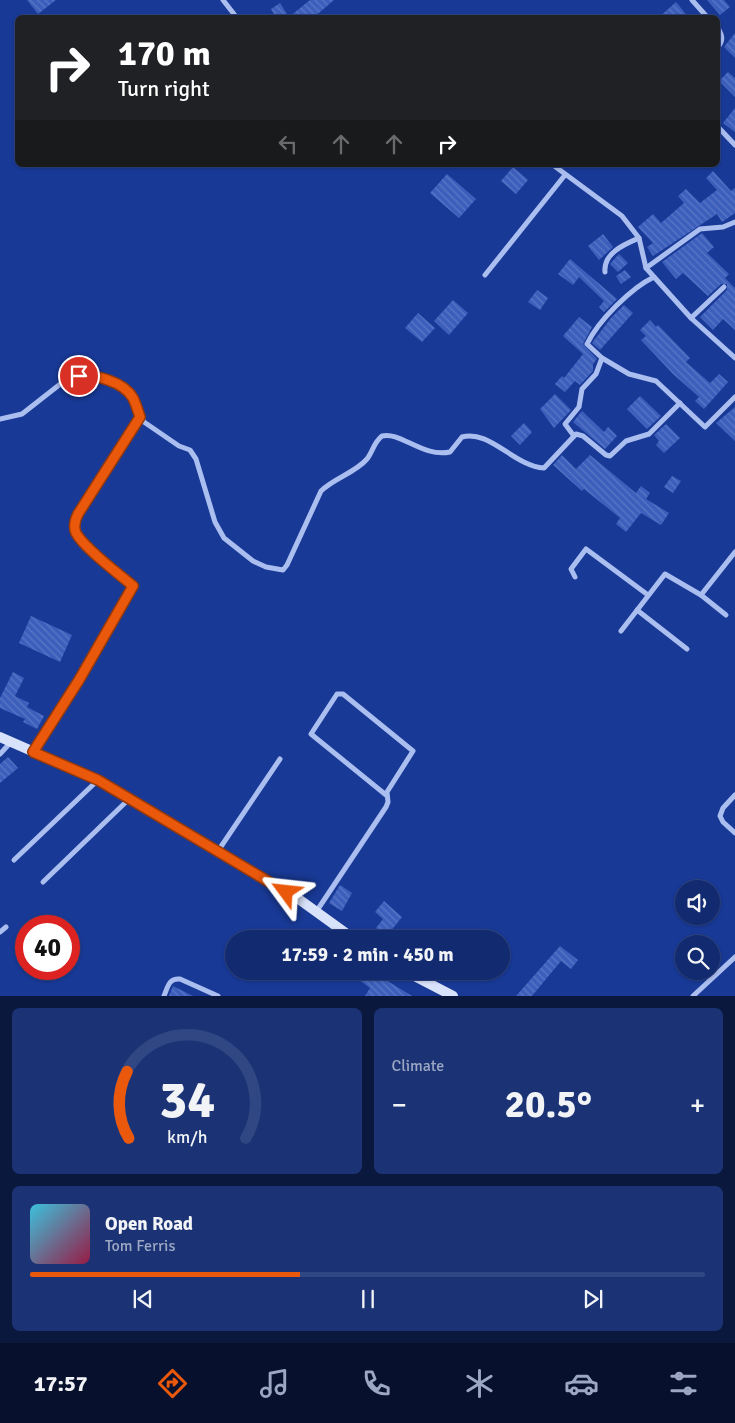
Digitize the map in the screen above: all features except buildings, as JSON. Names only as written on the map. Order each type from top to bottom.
[{"type":"street","points":[[223,0],[235,15]]},
{"type":"street","points":[[692,0],[705,15]]},
{"type":"street","points":[[720,32],[722,36],[720,44]]},
{"type":"street","points":[[720,129],[735,145]]},
{"type":"street","points":[[555,167],[622,216],[639,238],[646,268],[691,318],[735,358]]},
{"type":"street","points":[[484,275],[565,175]]},
{"type":"street","points":[[646,268],[700,229],[723,228],[735,222]]},
{"type":"street","points":[[605,272],[606,260],[611,255],[626,244],[639,238]]},
{"type":"street","points":[[654,276],[639,284],[619,302],[587,342],[602,358],[629,374],[656,381],[706,427],[735,398]]},
{"type":"street","points":[[691,318],[724,287]]},
{"type":"street","points":[[574,436],[565,424],[579,407],[582,389],[596,374],[602,358]]},
{"type":"street","points":[[0,419],[22,414],[68,378],[90,375],[103,377],[133,398],[140,417],[144,422],[179,446],[190,450],[196,459],[216,522],[224,538],[253,561],[277,570],[283,570],[321,491],[328,484],[367,458],[376,440],[382,436],[392,436],[437,454],[450,452],[462,437],[478,438],[497,445],[512,458],[542,468],[574,436],[579,434],[610,456],[626,441],[649,434],[680,403]]},
{"type":"street","points":[[33,752],[79,680],[133,586],[85,543],[76,533],[74,526],[78,514],[140,417]]},
{"type":"street","points":[[574,577],[571,568],[586,549],[648,595]]},
{"type":"street","points":[[702,595],[735,552]]},
{"type":"street","points":[[621,631],[665,574],[702,595],[726,615]]},
{"type":"street","points":[[637,610],[687,649]]},
{"type":"street","points":[[316,912],[388,802],[386,795],[311,734],[337,694],[342,694],[413,751],[386,795]]},
{"type":"street","points":[[0,737],[98,780],[218,851],[341,930]]},
{"type":"street","points":[[0,754],[12,742]]},
{"type":"street","points":[[218,851],[280,759]]},
{"type":"street","points":[[14,860],[98,780]]},
{"type":"street","points":[[735,794],[723,808],[720,816],[723,822],[735,833]]},
{"type":"street","points":[[43,882],[129,799]]},
{"type":"street","points":[[0,932],[6,927]]},
{"type":"street","points":[[692,996],[735,957]]},
{"type":"street","points":[[164,996],[170,982],[174,978],[217,995]]},
{"type":"street","points":[[422,980],[453,996]]},
{"type":"route","points":[[79,376],[103,377],[124,390],[133,398],[140,417],[108,470],[78,514],[74,526],[76,533],[85,543],[133,586],[79,680],[33,752],[98,780],[286,892]]}]
